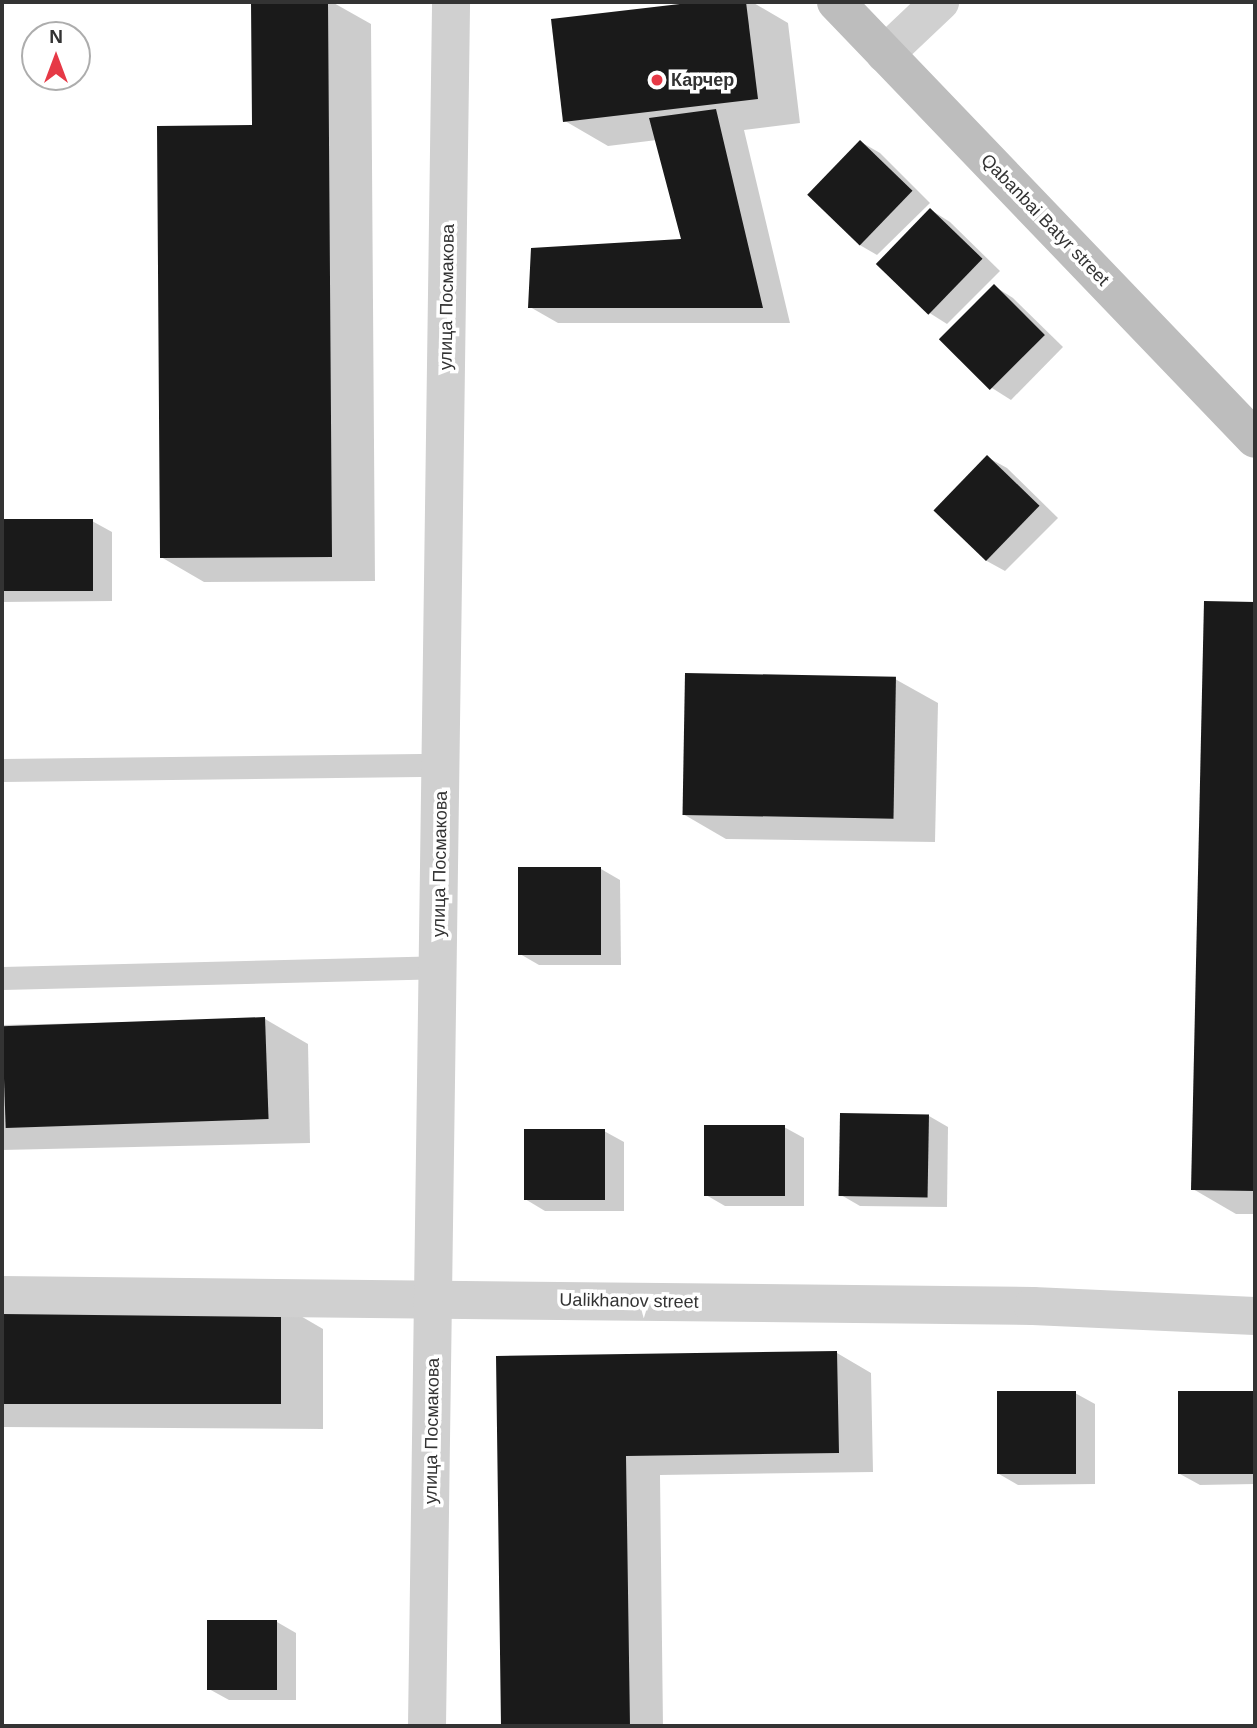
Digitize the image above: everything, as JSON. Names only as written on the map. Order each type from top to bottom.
[{"type":"main road","name":"Qabanbai Batyr street","points":[[836,2],[1255,439]]},
{"type":"street","name":"улица Посмакова","points":[[427,1726],[451,2]]},
{"type":"street","points":[[885,54],[940,2]]},
{"type":"street","name":"Ualikhanov street","points":[[2,1296],[434,1298],[1033,1306],[1255,1316]]},
{"type":"lane","points":[[2,770],[441,765]]},
{"type":"lane","points":[[2,978],[438,967]]},
{"type":"building","points":[[251,2],[328,2],[332,557],[160,558],[157,126],[252,125]]},
{"type":"building","points":[[697,2],[746,2],[758,99],[563,122],[551,19]]},
{"type":"building","points":[[716,109],[763,308],[528,308],[531,248],[681,239],[649,118]]},
{"type":"building","points":[[860,140],[913,191],[860,245],[807,195]]},
{"type":"building","points":[[930,208],[983,259],[928,315],[876,264]]},
{"type":"building","points":[[994,284],[1045,335],[990,390],[939,339]]},
{"type":"building","points":[[987,455],[1040,506],[986,561],[934,510]]},
{"type":"building","points":[[2,519],[93,519],[93,591],[2,591]]},
{"type":"building","points":[[1204,601],[1255,602],[1255,1191],[1191,1190]]},
{"type":"building","points":[[685,673],[896,677],[893,819],[683,815]]},
{"type":"building","points":[[518,867],[601,867],[601,955],[518,955]]},
{"type":"building","points":[[265,1017],[269,1119],[6,1128],[2,1026]]},
{"type":"building","points":[[840,1113],[929,1115],[928,1198],[839,1196]]},
{"type":"building","points":[[704,1125],[785,1125],[785,1196],[704,1196]]},
{"type":"building","points":[[524,1129],[605,1129],[605,1200],[524,1200]]},
{"type":"building","points":[[2,1301],[281,1301],[281,1404],[2,1404]]},
{"type":"building","points":[[837,1351],[839,1453],[626,1456],[630,1726],[501,1726],[496,1356]]},
{"type":"building","points":[[997,1391],[1076,1391],[1076,1474],[997,1474]]},
{"type":"building","points":[[1178,1391],[1255,1391],[1255,1474],[1178,1474]]},
{"type":"building","points":[[207,1620],[277,1620],[277,1690],[207,1690]]},
{"type":"place","name":"Карчер","points":[[657,80]]}]
